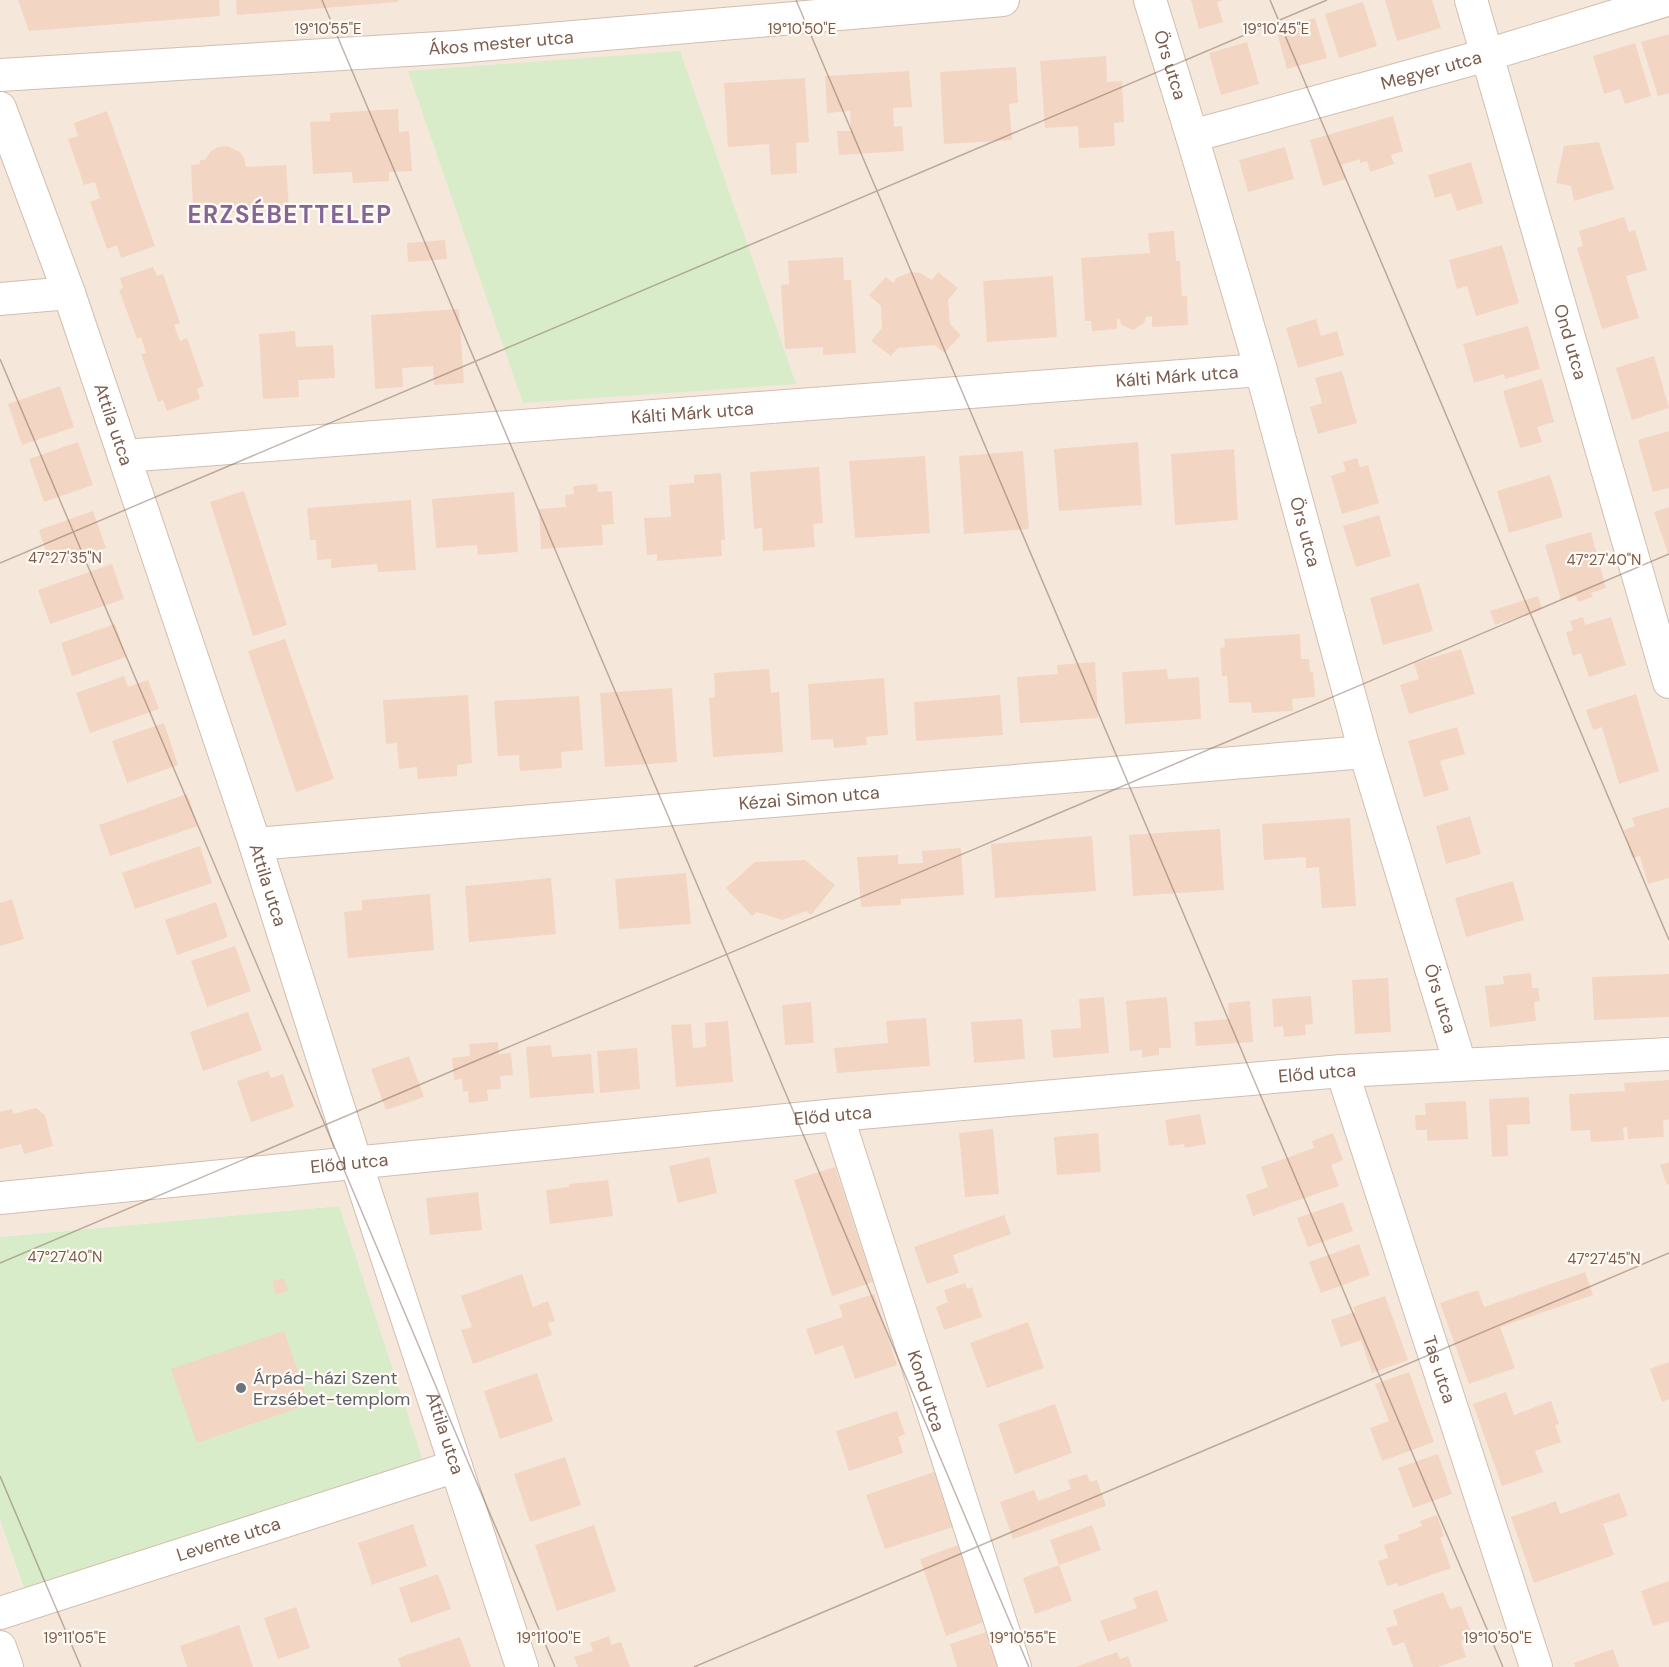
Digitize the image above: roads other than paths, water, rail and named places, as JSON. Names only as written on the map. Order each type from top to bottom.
[{"type":"street","name":"Ákos mester utca","points":[[0,75],[456,47],[1003,0]]},
{"type":"street","name":"Örs utca","points":[[1150,0],[1261,370],[1365,752],[1460,1064]]},
{"type":"street","name":"Ond utca","points":[[1471,0],[1669,682]]},
{"type":"street","name":"Megyer utca","points":[[1192,136],[1487,55],[1667,0]]},
{"type":"street","name":"Attila utca","points":[[0,108],[69,294],[255,844],[356,1163],[522,1667]]},
{"type":"street","points":[[0,299],[69,294]]},
{"type":"street","name":"Kálti Márk utca","points":[[124,456],[1261,370]]},
{"type":"street","name":"Kézai Simon utca","points":[[255,844],[1365,752]]},
{"type":"street","name":"Előd utca","points":[[0,1198],[837,1115],[1342,1071],[1669,1054]]},
{"type":"street","name":"Tas utca","points":[[1342,1071],[1536,1667]]},
{"type":"street","name":"Kond utca","points":[[837,1115],[1015,1667]]},
{"type":"street","name":"Levente utca","points":[[0,1613],[456,1466]]},
{"type":"street","points":[[0,1647],[7,1667]]},
{"type":"place","name":"Árpád-házi Szent Erzsébet-templom","points":[[241,1388]]},
{"type":"district","name":"ERZSÉBETTELEP","points":[[290,214]]}]
